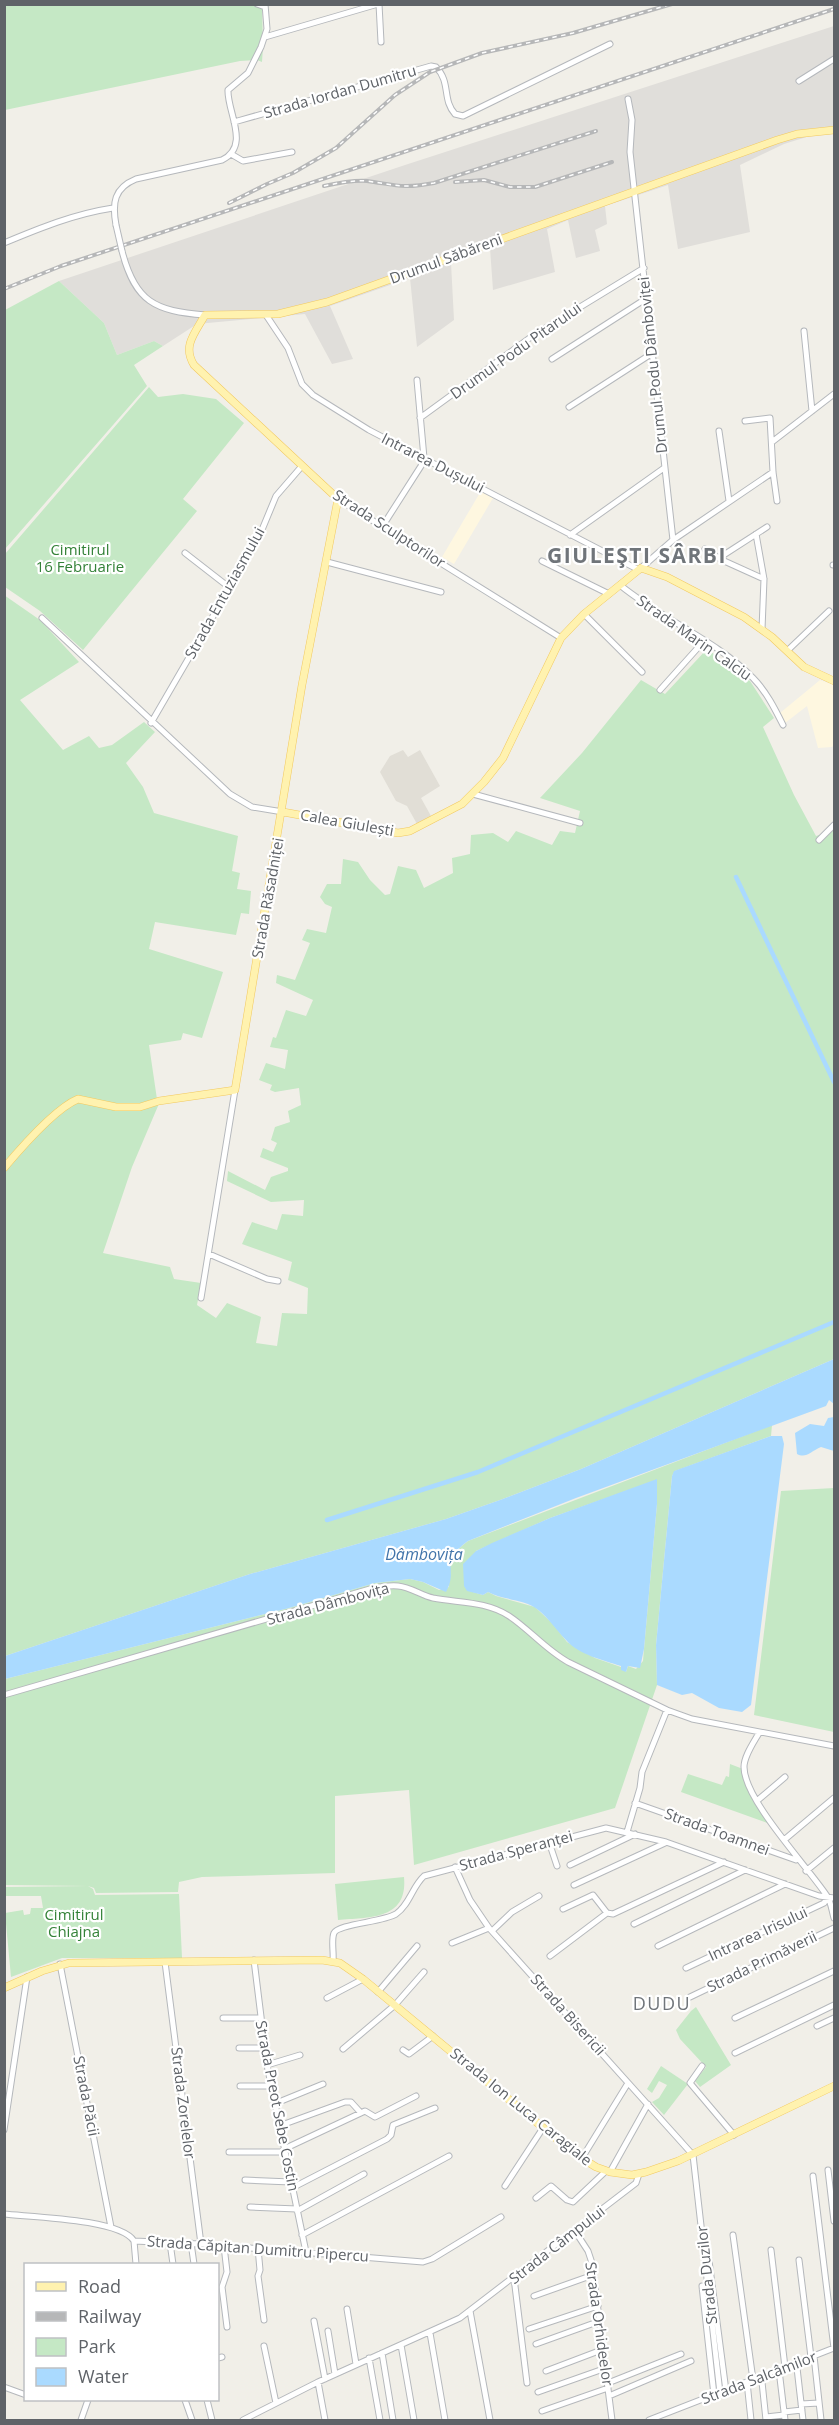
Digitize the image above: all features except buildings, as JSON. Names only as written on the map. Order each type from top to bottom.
[{"type":"main road","name":"Drumul Săbăreni","points":[[204,315],[266,315],[327,302],[797,134],[834,130]]},
{"type":"main road","name":"Strada Sculptorilor","points":[[204,315],[188,347],[188,355],[194,365],[338,499]]},
{"type":"main road","name":"Strada Răsadniței","points":[[235,1090],[283,812],[302,685],[338,499]]},
{"type":"main road","name":"Calea Giulești","points":[[283,812],[398,833],[410,831],[450,810],[473,794],[503,758],[561,638],[584,614],[640,569]]},
{"type":"main road","points":[[640,569],[667,577],[762,629],[804,667],[834,681]]},
{"type":"main road","points":[[4,1168],[38,1132],[65,1107],[78,1099],[116,1107],[133,1107],[188,1096],[235,1090]]},
{"type":"main road","name":"Strada Ion Luca Caragiale","points":[[4,1988],[60,1965],[254,1960],[333,1961],[363,1979],[582,2158],[608,2172],[639,2174],[693,2156],[834,2086]]},
{"type":"street","points":[[4,243],[57,221],[112,208],[116,195],[131,181],[222,160],[231,154],[236,141],[228,90],[248,73],[265,38],[265,6],[257,4]]},
{"type":"street","points":[[265,38],[379,4],[381,42]]},
{"type":"street","name":"Strada Iordan Dumitru","points":[[234,122],[434,66],[445,80],[450,108],[454,114],[463,116],[610,44]]},
{"type":"street","points":[[799,81],[834,59]]},
{"type":"street","name":"Drumul Podu Dâmboviței","points":[[628,99],[632,120],[630,152],[673,540]]},
{"type":"street","points":[[231,154],[243,161],[292,152]]},
{"type":"street","name":"Drumul Săbăreni","points":[[112,208],[132,281],[142,295],[168,311],[204,315]]},
{"type":"street","name":"Drumul Podu Pitarului","points":[[420,418],[531,337],[644,268]]},
{"type":"street","points":[[552,359],[647,298]]},
{"type":"street","name":"Intrarea Dușului","points":[[266,315],[288,348],[302,384],[313,395],[369,430],[640,569]]},
{"type":"street","points":[[804,331],[812,411]]},
{"type":"street","points":[[569,407],[651,354]]},
{"type":"street","points":[[382,526],[424,458],[417,380]]},
{"type":"street","points":[[772,442],[834,394]]},
{"type":"street","points":[[745,421],[770,418],[777,501]]},
{"type":"street","points":[[719,431],[729,501]]},
{"type":"street","name":"Strada Entuziasmului","points":[[151,723],[259,537],[276,496],[302,466]]},
{"type":"street","points":[[570,535],[664,468]]},
{"type":"street","points":[[640,569],[673,540],[773,472]]},
{"type":"street","name":"Strada Sculptorilor","points":[[338,499],[561,638]]},
{"type":"street","points":[[719,558],[767,527]]},
{"type":"street","points":[[756,534],[764,579],[762,629]]},
{"type":"street","points":[[705,549],[764,579]]},
{"type":"street","points":[[185,553],[230,588]]},
{"type":"street","points":[[542,561],[609,594]]},
{"type":"street","points":[[327,562],[441,592]]},
{"type":"street","name":"Strada Marin Calciu","points":[[620,585],[704,641],[752,677],[760,686],[783,725]]},
{"type":"street","points":[[787,651],[829,611]]},
{"type":"street","points":[[584,614],[642,672]]},
{"type":"street","name":"Calea Giulești","points":[[42,618],[151,723],[237,800],[252,807],[283,812]]},
{"type":"street","points":[[660,690],[704,641]]},
{"type":"street","points":[[473,794],[580,823]]},
{"type":"street","points":[[819,840],[834,825]]},
{"type":"street","name":"Strada Răsadniței","points":[[201,1298],[235,1090]]},
{"type":"street","points":[[209,1254],[267,1279],[278,1281]]},
{"type":"street","name":"Strada Dâmbovița","points":[[4,1695],[370,1589],[402,1586],[434,1598],[468,1602],[499,1611],[519,1623],[559,1657],[667,1710]]},
{"type":"street","points":[[627,1832],[642,1772],[667,1710],[700,1721],[834,1746]]},
{"type":"street","points":[[759,1733],[744,1765],[748,1782],[798,1861],[831,1898],[834,1918]]},
{"type":"street","points":[[758,1800],[785,1777]]},
{"type":"street","points":[[784,1840],[834,1798]]},
{"type":"street","name":"Strada Toamnei","points":[[635,1803],[798,1861]]},
{"type":"street","name":"Strada Speranței","points":[[333,1961],[334,1934],[337,1929],[390,1917],[405,1905],[424,1876],[601,1828],[666,1842],[831,1898]]},
{"type":"street","points":[[570,1865],[635,1834]]},
{"type":"street","points":[[549,1842],[557,1866]]},
{"type":"street","points":[[574,1885],[666,1842]]},
{"type":"street","points":[[806,1871],[834,1848]]},
{"type":"street","points":[[563,1909],[593,1894],[607,1913],[613,1914],[724,1862]]},
{"type":"street","name":"Strada Bisericii","points":[[455,1867],[470,1900],[491,1929],[693,2156]]},
{"type":"street","points":[[634,1924],[745,1870]]},
{"type":"street","points":[[658,1946],[785,1884]]},
{"type":"street","points":[[452,1943],[491,1929],[512,1912],[539,1896]]},
{"type":"street","name":"Intrarea Irisului","points":[[686,1968],[831,1898]]},
{"type":"street","points":[[550,1956],[607,1913]]},
{"type":"street","name":"Strada Primăverii","points":[[690,1997],[834,1928]]},
{"type":"street","points":[[378,1992],[417,1946]]},
{"type":"street","name":"Strada Preot Sebe Costin","points":[[254,1960],[267,2065],[306,2252]]},
{"type":"street","name":"Strada Zorelelor","points":[[165,1962],[201,2244]]},
{"type":"street","name":"Strada Păcii","points":[[60,1965],[111,2227]]},
{"type":"street","points":[[735,2018],[834,1971]]},
{"type":"street","points":[[343,2049],[395,2005],[424,1972]]},
{"type":"street","points":[[4,2130],[27,1977]]},
{"type":"street","points":[[327,1998],[363,1979]]},
{"type":"street","points":[[735,2053],[834,2005]]},
{"type":"street","points":[[223,2018],[261,2018]]},
{"type":"street","points":[[818,2026],[834,2018]]},
{"type":"street","points":[[403,2050],[409,2054],[433,2036]]},
{"type":"street","points":[[239,2048],[264,2048]]},
{"type":"street","points":[[267,2065],[300,2055]]},
{"type":"street","points":[[702,2066],[690,2083],[734,2135]]},
{"type":"street","points":[[582,2158],[628,2083]]},
{"type":"street","points":[[274,2104],[323,2084]]},
{"type":"street","points":[[240,2086],[271,2086]]},
{"type":"street","points":[[229,2152],[284,2150],[361,2113],[366,2111],[375,2117],[416,2096]]},
{"type":"street","points":[[279,2126],[345,2102],[351,2102],[361,2113]]},
{"type":"street","points":[[536,2198],[551,2186],[568,2201],[573,2202],[608,2172],[648,2104]]},
{"type":"street","points":[[245,2180],[292,2185],[387,2139],[391,2135],[393,2125],[435,2108]]},
{"type":"street","points":[[505,2186],[543,2128]]},
{"type":"street","points":[[302,2235],[449,2156]]},
{"type":"street","name":"Strada Duzilor","points":[[693,2156],[720,2393]]},
{"type":"street","points":[[828,2170],[834,2221]]},
{"type":"street","points":[[250,2207],[297,2210],[364,2174]]},
{"type":"street","name":"Strada Câmpului","points":[[243,2421],[318,2382],[430,2333],[470,2311],[636,2183],[639,2174]]},
{"type":"street","points":[[813,2176],[834,2348]]},
{"type":"street","name":"Strada Căpitan Dumitru Pipercu","points":[[4,2214],[87,2222],[111,2227],[128,2234],[134,2241],[191,2243],[427,2261],[501,2217]]},
{"type":"street","name":"Strada Orhideelor","points":[[575,2231],[589,2254],[594,2275],[612,2421]]},
{"type":"street","points":[[733,2235],[750,2381],[751,2421]]},
{"type":"street","points":[[134,2241],[136,2263]]},
{"type":"street","points":[[170,2243],[173,2263]]},
{"type":"street","points":[[191,2243],[194,2263]]},
{"type":"street","points":[[224,2246],[227,2272],[222,2287],[226,2327]]},
{"type":"street","points":[[258,2248],[260,2270],[258,2276],[264,2320]]},
{"type":"street","points":[[771,2250],[784,2416]]},
{"type":"street","points":[[799,2260],[821,2421]]},
{"type":"street","points":[[534,2296],[594,2275]]},
{"type":"street","points":[[514,2278],[527,2384]]},
{"type":"street","points":[[702,2286],[720,2393]]},
{"type":"street","points":[[529,2330],[598,2306]]},
{"type":"street","points":[[347,2309],[356,2364]]},
{"type":"street","points":[[470,2311],[490,2421]]},
{"type":"street","points":[[536,2344],[600,2320]]},
{"type":"street","points":[[314,2321],[325,2379]]},
{"type":"street","points":[[328,2331],[335,2374]]},
{"type":"street","points":[[430,2333],[445,2421]]},
{"type":"street","points":[[401,2345],[414,2421]]},
{"type":"street","points":[[264,2346],[276,2403]]},
{"type":"street","name":"Strada Salcâmilor","points":[[649,2421],[834,2348]]},
{"type":"street","points":[[546,2371],[604,2349]]},
{"type":"street","points":[[382,2353],[393,2421]]},
{"type":"street","points":[[542,2411],[608,2386],[681,2354]]},
{"type":"street","points":[[369,2358],[380,2421]]},
{"type":"street","points":[[609,2396],[691,2361]]},
{"type":"street","points":[[538,2392],[606,2368]]},
{"type":"street","points":[[797,2368],[803,2421]]},
{"type":"street","points":[[318,2382],[325,2421]]},
{"type":"street","points":[[762,2382],[766,2419],[784,2416],[801,2407],[819,2403]]},
{"type":"street","points":[[4,2388],[24,2394]]},
{"type":"street","points":[[81,2421],[88,2401]]},
{"type":"street","points":[[185,2401],[192,2421]]},
{"type":"street","points":[[207,2401],[212,2421]]},
{"type":"shaded area","points":[[834,26],[834,134],[813,135],[784,144],[740,165],[750,232],[678,249],[668,185],[605,206],[607,224],[595,230],[600,251],[576,258],[568,220],[547,229],[555,272],[493,290],[490,248],[451,263],[454,320],[417,347],[410,278],[330,306],[353,359],[332,364],[305,314],[197,324],[163,346],[154,341],[117,355],[104,323],[59,281],[405,165]]},
{"type":"shaded area","points":[[481,491],[493,498],[454,564],[442,557]]},
{"type":"shaded area","points":[[820,680],[834,685],[834,745],[832,747],[818,748],[807,706],[785,723],[780,713]]},
{"type":"shaded area","points":[[403,750],[408,757],[420,750],[440,786],[421,798],[431,816],[417,824],[407,806],[396,801],[380,772],[390,756]]},
{"type":"green space","points":[[4,5],[262,5],[262,62],[240,61],[5,110]]},
{"type":"green space","points":[[59,281],[104,323],[117,355],[154,341],[163,346],[134,365],[147,386],[5,549],[5,310]]},
{"type":"green space","name":"Cimitirul 16 Februarie","points":[[149,387],[158,397],[183,394],[216,399],[244,423],[183,499],[197,511],[83,650],[40,611],[5,587],[5,554]]},
{"type":"green space","points":[[4,595],[40,620],[79,662],[20,700],[63,750],[89,736],[99,748],[112,745],[144,722],[155,732],[126,763],[143,787],[154,813],[238,836],[232,871],[240,873],[237,889],[251,891],[249,914],[241,913],[236,935],[155,922],[149,949],[223,972],[202,1038],[183,1033],[181,1040],[149,1045],[158,1106],[132,1167],[103,1253],[170,1267],[174,1279],[201,1283],[197,1305],[216,1318],[227,1303],[261,1317],[256,1343],[277,1346],[282,1313],[307,1314],[308,1288],[288,1280],[292,1262],[242,1244],[252,1222],[277,1230],[282,1214],[303,1216],[304,1200],[271,1202],[227,1181],[228,1171],[265,1190],[271,1177],[288,1171],[288,1168],[260,1157],[263,1148],[273,1152],[277,1143],[271,1140],[275,1127],[290,1122],[288,1111],[301,1105],[299,1088],[275,1092],[270,1090],[272,1085],[259,1080],[266,1063],[285,1069],[288,1050],[270,1047],[273,1037],[276,1038],[286,1010],[306,1016],[313,1000],[276,983],[277,975],[295,980],[310,943],[302,940],[307,929],[326,933],[332,907],[325,904],[320,897],[327,884],[341,884],[343,859],[358,862],[370,880],[385,895],[390,894],[398,866],[416,870],[424,888],[453,873],[452,858],[470,854],[471,835],[493,833],[508,842],[516,831],[552,845],[560,831],[575,833],[580,811],[540,798],[582,753],[641,680],[665,694],[707,649],[750,681],[774,718],[763,727],[794,795],[816,836],[834,830],[834,1359],[581,1469],[500,1500],[446,1519],[250,1574],[5,1656]]},
{"type":"green space","points":[[772,1425],[771,1436],[675,1471],[672,1476],[656,1645],[657,1685],[615,1808],[414,1865],[409,1790],[335,1796],[335,1873],[202,1877],[179,1882],[178,1892],[96,1893],[94,1888],[5,1885],[5,1679],[289,1608],[375,1583],[410,1579],[423,1582],[439,1590],[449,1587],[453,1556],[468,1541]],"holes":[[[657,1480],[657,1504],[643,1661],[636,1669],[628,1666],[626,1672],[621,1667],[595,1658],[567,1642],[553,1624],[535,1607],[488,1592],[483,1595],[473,1592],[476,1551],[550,1518]]]},
{"type":"green space","points":[[834,1488],[834,1732],[754,1715],[781,1491]]},
{"type":"green space","points":[[730,1764],[743,1769],[770,1824],[681,1792],[688,1774],[722,1785],[726,1776],[729,1777]]},
{"type":"green space","points":[[404,1877],[404,1891],[400,1901],[393,1909],[374,1916],[338,1920],[335,1884]]},
{"type":"green space","name":"Cimitirul Chiajna","points":[[88,1886],[93,1889],[95,1895],[179,1894],[182,1958],[62,1958],[11,1977],[5,1913],[23,1910],[24,1915],[30,1914],[31,1908],[43,1908],[41,1896],[5,1896],[5,1887]]},
{"type":"green space","points":[[696,2007],[731,2065],[700,2087],[695,2081],[706,2067],[680,2039],[676,2030]]},
{"type":"green space","points":[[661,2066],[688,2084],[664,2115],[652,2102],[659,2098],[667,2085],[659,2081],[652,2093],[647,2089]]},
{"type":"water","name":"Dâmbovița","points":[[834,1359],[834,1404],[829,1400],[826,1406],[576,1498],[468,1541],[451,1561],[451,1577],[446,1592],[410,1579],[375,1583],[289,1608],[5,1679],[5,1656],[250,1574],[446,1519],[500,1500],[581,1469]]},
{"type":"water","points":[[834,1417],[834,1451],[821,1447],[806,1455],[797,1454],[795,1433],[810,1424],[824,1426],[828,1418]]},
{"type":"water","points":[[771,1436],[782,1436],[784,1444],[751,1705],[742,1712],[719,1708],[692,1693],[682,1695],[657,1685],[656,1645],[672,1476],[674,1471]]},
{"type":"water","points":[[657,1479],[657,1504],[644,1649],[640,1668],[628,1666],[626,1672],[621,1670],[621,1666],[578,1650],[532,1606],[488,1592],[483,1595],[467,1591],[464,1586],[463,1564],[476,1551],[550,1518]]},
{"type":"waterway","points":[[736,877],[834,1082]]},
{"type":"waterway","points":[[327,1520],[478,1472],[834,1322]]},
{"type":"railway","points":[[229,203],[293,173],[336,148],[395,95],[430,72],[482,53],[573,33],[672,4]]},
{"type":"railway","points":[[4,289],[61,266],[834,9]]},
{"type":"railway","points":[[324,186],[356,181],[407,186],[434,183],[596,131]]},
{"type":"railway","points":[[455,182],[484,180],[510,187],[535,187],[612,162]]},
{"type":"district","name":"GIULEŞTI SÂRBI","points":[[637,556]]},
{"type":"district","name":"DUDU","points":[[662,2004]]}]
